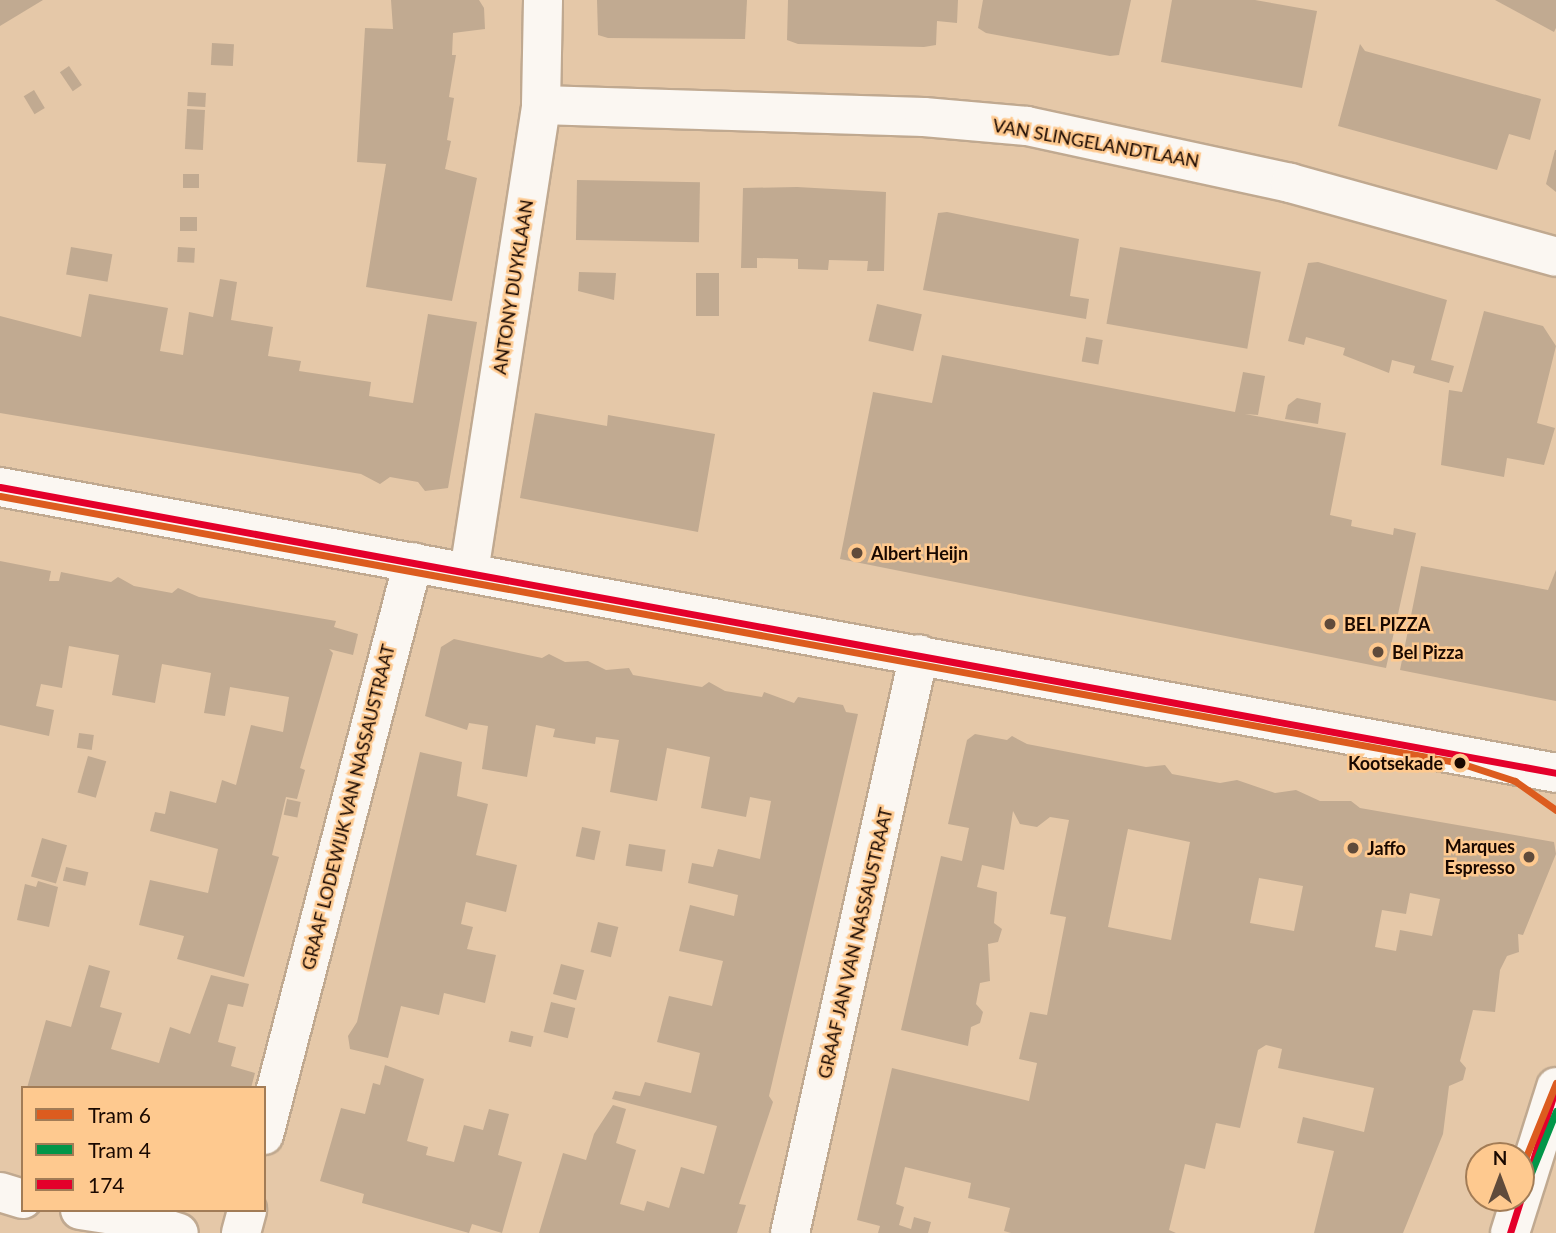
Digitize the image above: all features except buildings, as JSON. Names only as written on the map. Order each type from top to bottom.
[{"type":"street","name":"ANTONY DUYKLAAN","points":[[469,572],[541,105],[543,0]]},
{"type":"street","name":"VAN SLINGELANDTLAAN","points":[[541,105],[925,117],[1027,127],[1290,183],[1556,257]]},
{"type":"street","points":[[0,486],[1556,773]]},
{"type":"street","name":"GRAAF LODEWIJK VAN NASSAUSTRAAT","points":[[266,1127],[413,562]]},
{"type":"street","name":"GRAAF JAN VAN NASSAUSTRAAT","points":[[790,1233],[919,654]]},
{"type":"street","points":[[1512,1228],[1556,1087]]},
{"type":"street","points":[[1512,1228],[1556,1146]]},
{"type":"street","points":[[0,1192],[21,1198]]},
{"type":"street","points":[[93,1212],[132,1218],[179,1233]]},
{"type":"street","points":[[241,1233],[246,1212]]},
{"type":"tram line","name":"6","points":[[0,496],[1460,763],[1515,781],[1556,810]]},
{"type":"tram line","name":"6","points":[[1532,1142],[1556,1083]]},
{"type":"tram line","name":"4","points":[[1535,1163],[1556,1111]]},
{"type":"transit line","name":"174","points":[[0,487],[1556,773]]},
{"type":"transit line","name":"174","points":[[1510,1233],[1556,1087]]},
{"type":"place","name":"Albert Heijn","points":[[857,553]]},
{"type":"place","name":"BEL PIZZA","points":[[1330,624]]},
{"type":"place","name":"Bel Pizza","points":[[1378,652]]},
{"type":"place","name":"Kootsekade","points":[[1460,763]]},
{"type":"place","name":"Jaffo","points":[[1353,848]]},
{"type":"place","name":"Marques Espresso","points":[[1529,857]]}]
